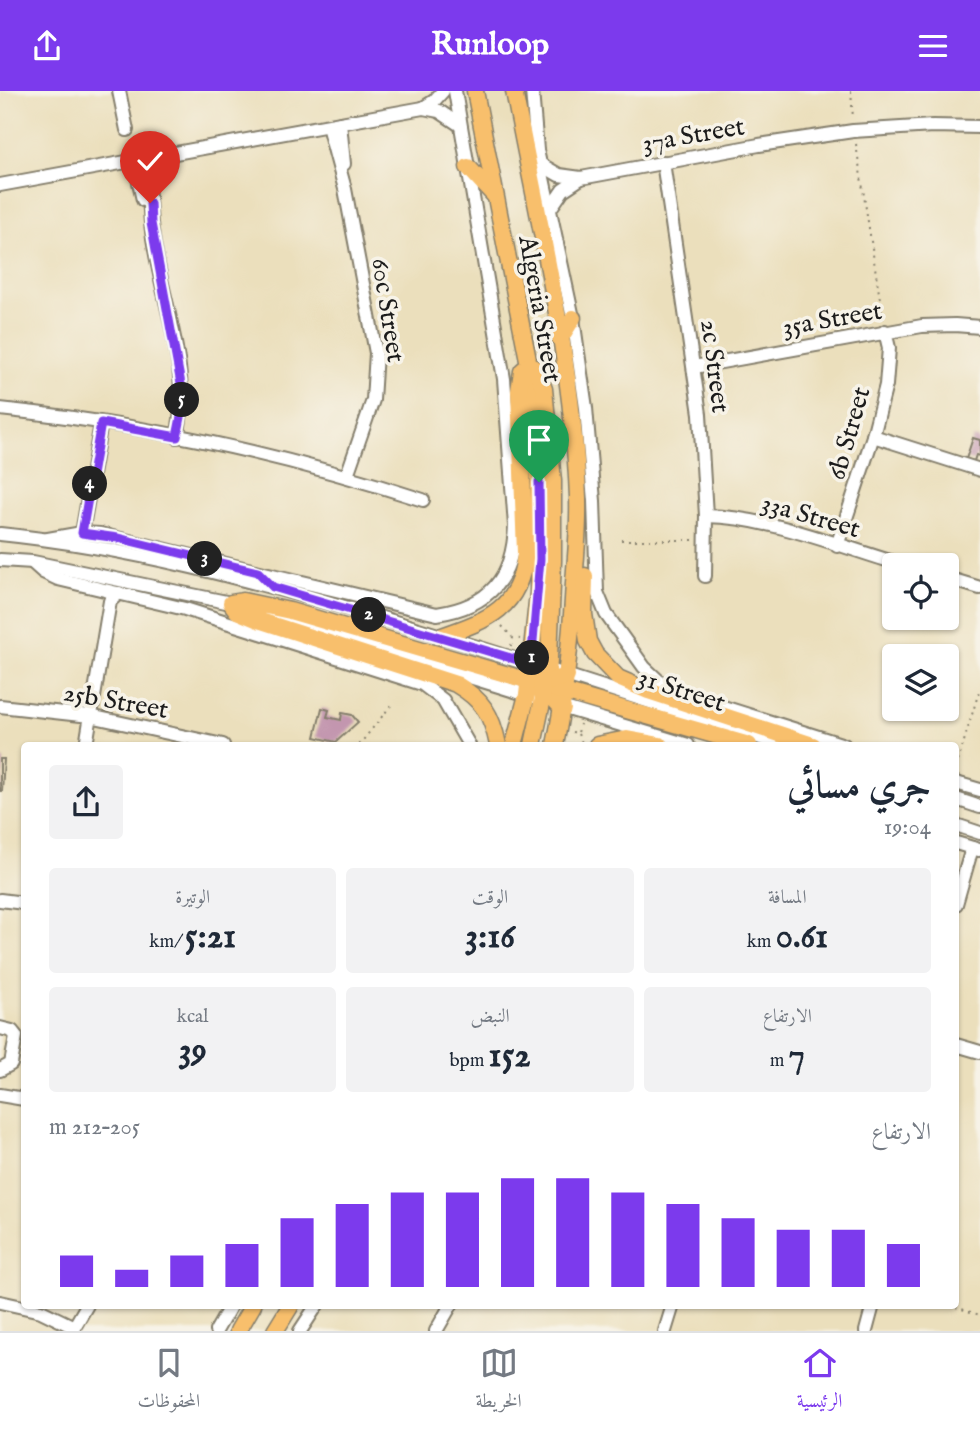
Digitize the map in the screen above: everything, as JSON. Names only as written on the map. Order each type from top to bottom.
[{"type":"main road","name":"Algeria Street","points":[[475,91],[529,365],[540,522],[538,593],[531,664]]},
{"type":"main road","name":"Algeria Street","points":[[514,91],[560,339],[575,447],[579,515],[546,686],[516,742]]},
{"type":"main road","points":[[468,167],[496,196]]},
{"type":"main road","points":[[560,339],[573,317]]},
{"type":"main road","points":[[442,636],[479,623],[492,615],[509,600],[518,587],[523,571],[524,485],[519,391],[523,371],[529,365],[536,369],[544,389],[553,481],[553,561],[546,686],[534,742]]},
{"type":"main road","points":[[579,515],[586,547],[586,631],[595,654],[607,668],[618,678],[639,688],[804,742]]},
{"type":"main road","points":[[497,742],[494,724],[488,712],[479,700],[456,684],[261,621],[237,611],[231,603],[243,601],[290,611],[739,742]]},
{"type":"main road","points":[[531,664],[563,709],[556,742]]},
{"type":"main road","points":[[612,742],[627,739],[644,742]]},
{"type":"main road","points":[[238,1331],[251,1309]]},
{"type":"main road","points":[[275,1331],[289,1309]]},
{"type":"street","points":[[119,91],[127,130]]},
{"type":"street","points":[[423,108],[443,91]]},
{"type":"street","points":[[48,539],[82,533],[118,538],[437,614],[477,602],[503,578],[514,550],[515,526],[504,379],[455,91]]},
{"type":"street","points":[[532,91],[540,164],[573,317],[590,450],[596,583],[600,602],[652,677],[670,688],[835,742]]},
{"type":"street","points":[[1,181],[140,160],[423,108],[439,111],[460,125]]},
{"type":"street","name":"60c Street","points":[[334,125],[373,337],[376,368],[369,415],[347,475]]},
{"type":"street","name":"37a Street","points":[[540,164],[559,175],[581,178],[853,131],[933,126],[980,127]]},
{"type":"street","points":[[140,160],[181,384],[181,417],[177,437]]},
{"type":"street","name":"2c Street","points":[[663,162],[694,367],[704,461],[705,576]]},
{"type":"street","points":[[550,209],[563,190],[581,178]]},
{"type":"street","name":"35a Street","points":[[694,367],[922,325],[980,327]]},
{"type":"street","name":"6b Street","points":[[837,545],[873,436],[889,371],[890,348],[885,331]]},
{"type":"street","points":[[0,409],[54,414],[270,455],[347,475],[423,500]]},
{"type":"street","points":[[82,533],[101,423]]},
{"type":"street","points":[[873,436],[980,470]]},
{"type":"street","name":"33a Street","points":[[706,516],[756,521],[882,559]]},
{"type":"street","points":[[0,534],[48,539],[163,561],[273,587],[531,664]]},
{"type":"street","points":[[0,560],[33,562],[231,603]]},
{"type":"street","points":[[33,562],[43,572],[58,579],[185,608],[422,684],[443,700],[467,742]]},
{"type":"street","points":[[258,572],[273,587]]},
{"type":"street","points":[[959,582],[980,588]]},
{"type":"street","points":[[141,598],[159,587]]},
{"type":"street","points":[[86,742],[110,601],[120,593]]},
{"type":"street","name":"31 Street","points":[[546,686],[770,742]]},
{"type":"street","name":"25b Street","points":[[0,706],[90,716],[209,742]]},
{"type":"street","name":"31 Street","points":[[563,709],[678,742]]},
{"type":"street","points":[[959,784],[980,790]]},
{"type":"street","points":[[959,800],[980,807]]},
{"type":"street","points":[[959,826],[980,833]]},
{"type":"street","points":[[959,844],[976,849],[959,896]]},
{"type":"street","points":[[0,899],[21,902]]},
{"type":"street","points":[[0,1028],[12,1031],[16,1036],[11,1065],[0,1069]]},
{"type":"street","points":[[959,1049],[980,1052]]},
{"type":"street","points":[[0,1095],[21,1098]]},
{"type":"street","points":[[0,1302],[21,1307]]},
{"type":"street","points":[[32,1309],[41,1311],[73,1329],[86,1309]]},
{"type":"street","points":[[216,1331],[229,1309]]},
{"type":"street","points":[[300,1331],[314,1309]]},
{"type":"street","points":[[436,1331],[449,1309]]},
{"type":"street","points":[[665,1331],[672,1309]]},
{"type":"street","points":[[866,1331],[872,1309]]},
{"type":"path","points":[[851,91],[853,131],[885,331]]},
{"type":"path","points":[[621,540],[706,540]]},
{"type":"path","points":[[492,615],[513,638]]},
{"type":"path","points":[[959,758],[980,688]]},
{"type":"path","points":[[361,742],[393,703]]},
{"type":"path","points":[[578,733],[582,742]]},
{"type":"path","points":[[959,1308],[980,1315]]},
{"type":"building","points":[[973,438],[980,440],[980,456],[976,455],[974,461],[966,459]]},
{"type":"building","points":[[322,708],[329,710],[327,717],[341,720],[342,713],[352,715],[358,722],[336,742],[315,737]]},
{"type":"building","points":[[0,759],[4,759],[2,791],[0,791]]},
{"type":"route","points":[[150,203],[151,223],[181,384],[181,417],[177,437],[101,423],[82,533],[100,534],[258,572],[273,587],[531,664],[540,559],[539,482]]}]
